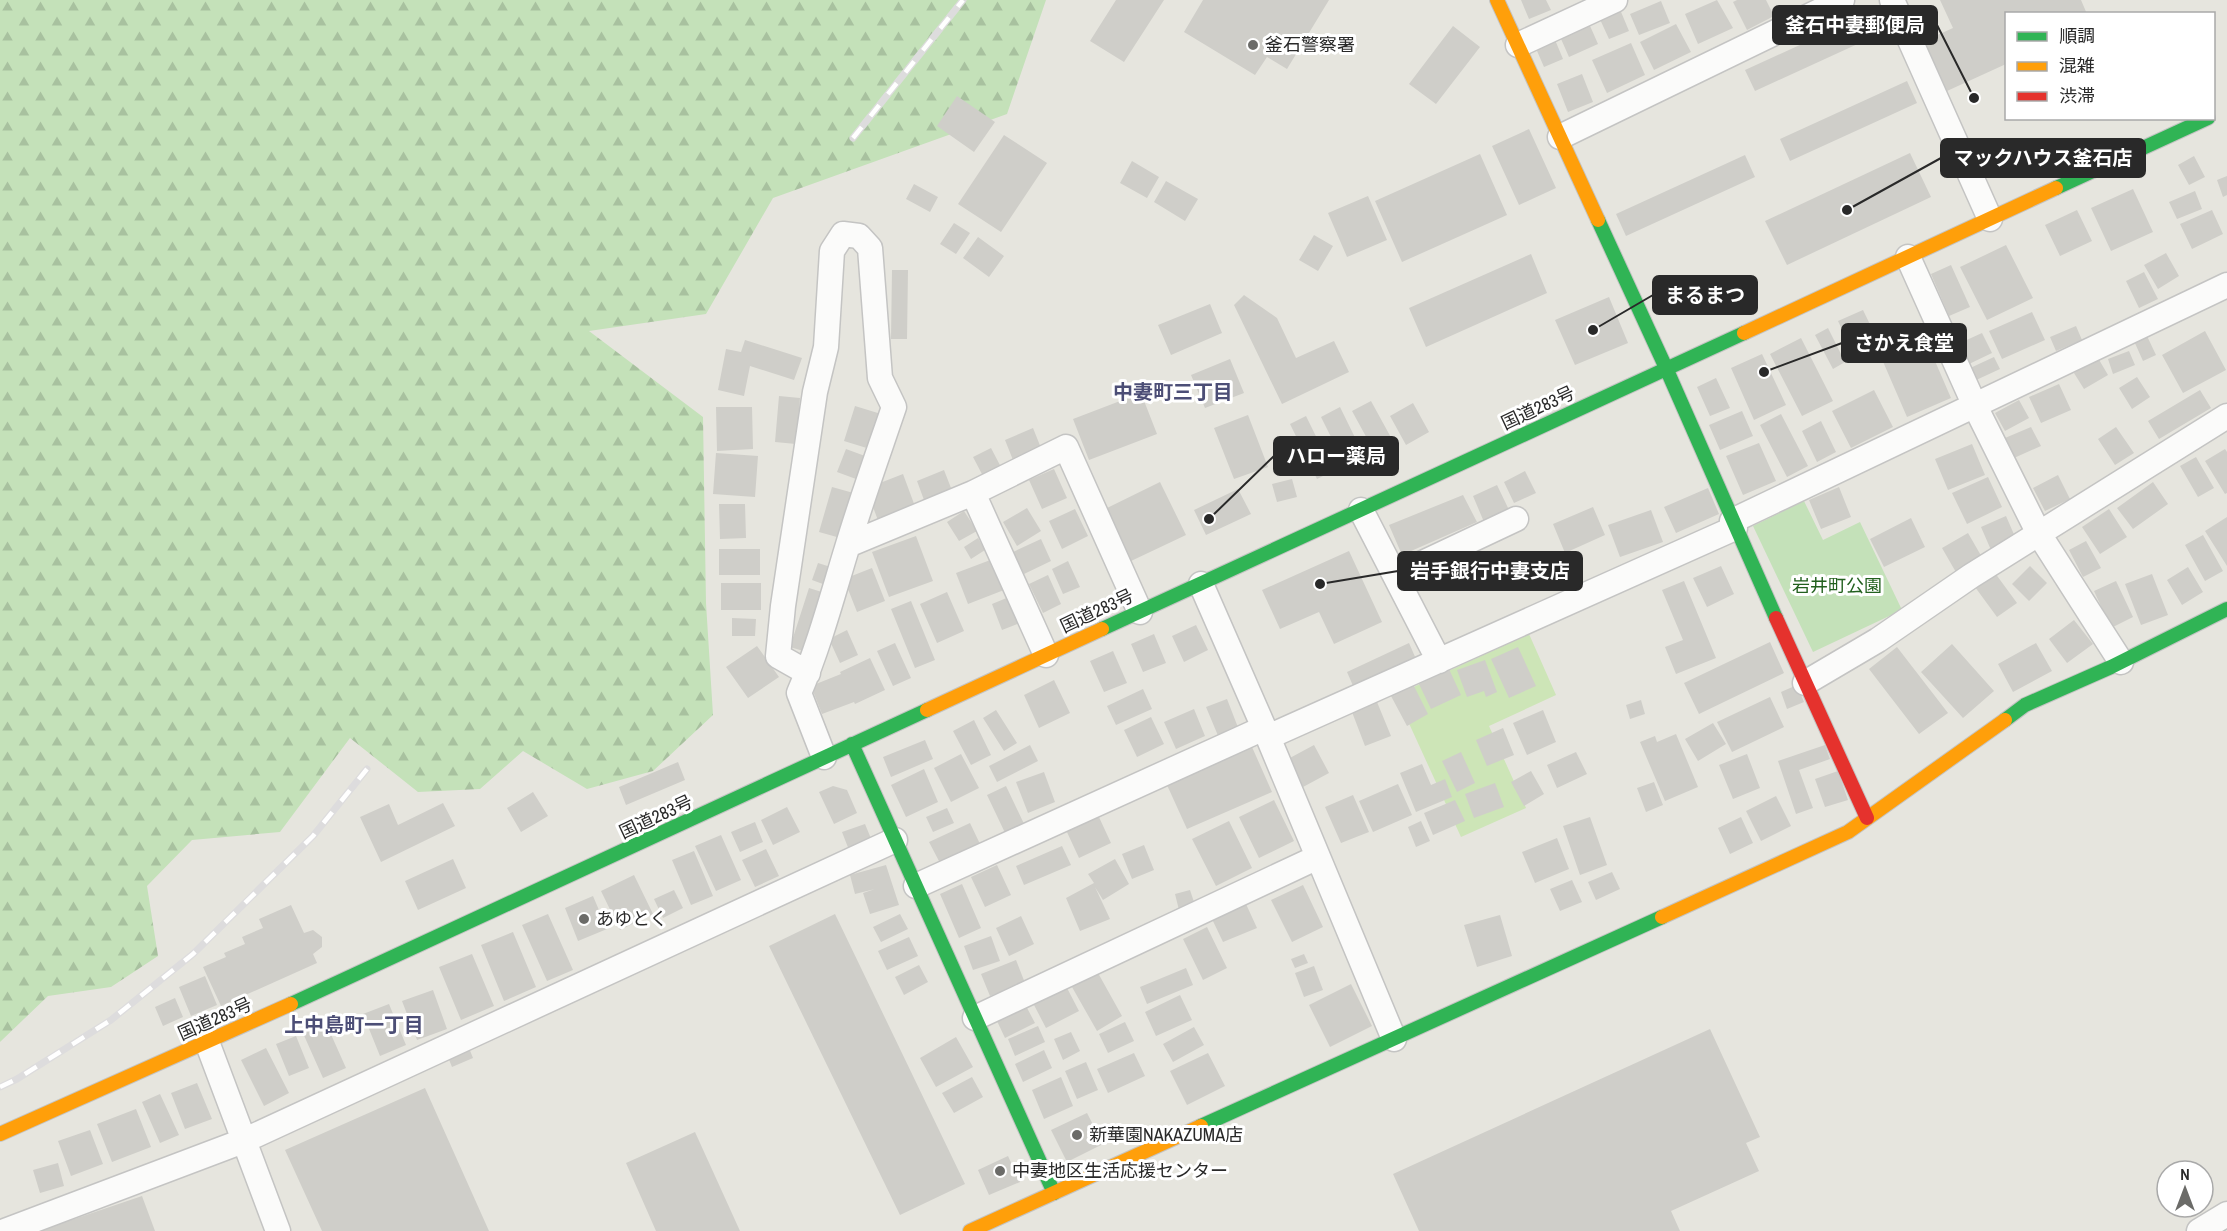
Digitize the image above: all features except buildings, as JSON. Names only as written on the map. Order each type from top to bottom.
[{"type":"main road","points":[[1497,0],[1666,368],[1734,525],[1867,818]]},
{"type":"main road","name":"国道283号","points":[[0,1134],[567,879],[852,744],[2205,120]]},
{"type":"main road","points":[[970,1231],[1848,832],[2025,705],[2121,662],[2227,609]]},
{"type":"main road","points":[[852,744],[1054,1193]]},
{"type":"street","points":[[1518,45],[1615,0]]},
{"type":"street","points":[[1560,137],[1842,0]]},
{"type":"street","points":[[1892,0],[1990,219]]},
{"type":"street","points":[[807,673],[778,656],[783,606],[815,392],[826,347],[832,251],[843,234],[859,236],[870,248],[880,378],[894,407],[807,673],[799,693],[824,757]]},
{"type":"street","points":[[1908,257],[1975,406],[2039,534],[2121,662]]},
{"type":"street","points":[[916,886],[1266,733],[1438,661],[1734,525],[2227,285]]},
{"type":"street","points":[[1805,683],[1878,640],[1971,576],[2227,416]]},
{"type":"street","points":[[848,545],[973,493],[1066,447],[1140,612]]},
{"type":"street","points":[[973,493],[1046,655]]},
{"type":"street","points":[[1361,510],[1438,661]]},
{"type":"street","points":[[1395,576],[1516,519]]},
{"type":"street","points":[[1201,584],[1394,1039]]},
{"type":"street","points":[[5,1231],[243,1141],[895,840]]},
{"type":"street","points":[[975,1018],[1318,857]]},
{"type":"street","points":[[207,1042],[278,1231]]},
{"type":"street","points":[[2199,1231],[2227,1214]]},
{"type":"green space","points":[[0,0],[1046,0],[1007,114],[773,198],[706,314],[589,331],[703,417],[706,603],[713,715],[653,771],[587,789],[523,751],[480,789],[418,792],[350,738],[280,832],[192,840],[147,886],[158,956],[111,987],[48,996],[0,1042]]},
{"type":"green space","name":"岩井町公園","points":[[1804,501],[1823,540],[1860,522],[1902,610],[1813,652],[1753,526]]},
{"type":"green space","points":[[1529,634],[1556,695],[1489,726],[1526,808],[1461,837],[1396,695]]},
{"type":"railway","points":[[853,138],[963,0]]},
{"type":"railway","points":[[0,1087],[17,1079],[111,1020],[193,954],[313,836],[367,769]]},
{"type":"traffic: fast","points":[[2056,188],[2204,120]]},
{"type":"traffic: fast","points":[[1598,220],[1776,618]]},
{"type":"traffic: fast","points":[[1102,629],[1744,333]]},
{"type":"traffic: fast","points":[[2005,720],[2025,705],[2111,667],[2227,609]]},
{"type":"traffic: fast","points":[[291,1004],[927,710]]},
{"type":"traffic: fast","points":[[852,744],[1054,1193]]},
{"type":"traffic: fast","points":[[1201,1126],[1662,917]]},
{"type":"traffic: slow","points":[[1497,0],[1598,220]]},
{"type":"traffic: slow","points":[[1744,333],[2056,188]]},
{"type":"traffic: slow","points":[[927,710],[1102,629]]},
{"type":"traffic: slow","points":[[1662,917],[1848,832],[2005,720]]},
{"type":"traffic: slow","points":[[0,1134],[291,1004]]},
{"type":"traffic: slow","points":[[970,1231],[1201,1126]]},
{"type":"traffic: jam","points":[[1776,618],[1867,818]]},
{"type":"place","name":"釜石警察署","points":[[1253,45]]},
{"type":"place","name":"釜石中妻郵便局","points":[[1974,98]]},
{"type":"place","name":"マックハウス釜石店","points":[[1847,210]]},
{"type":"place","name":"まるまつ","points":[[1593,330]]},
{"type":"place","name":"さかえ食堂","points":[[1764,372]]},
{"type":"place","name":"ハロー薬局","points":[[1209,519]]},
{"type":"place","name":"岩手銀行中妻支店","points":[[1320,584]]},
{"type":"place","name":"あゆとく","points":[[584,919]]},
{"type":"place","name":"新華園NAKAZUMA店","points":[[1077,1135]]},
{"type":"place","name":"中妻地区生活応援センター","points":[[1000,1171]]},
{"type":"district","name":"中妻町三丁目","points":[[1173,392]]},
{"type":"district","name":"上中島町一丁目","points":[[354,1025]]}]
